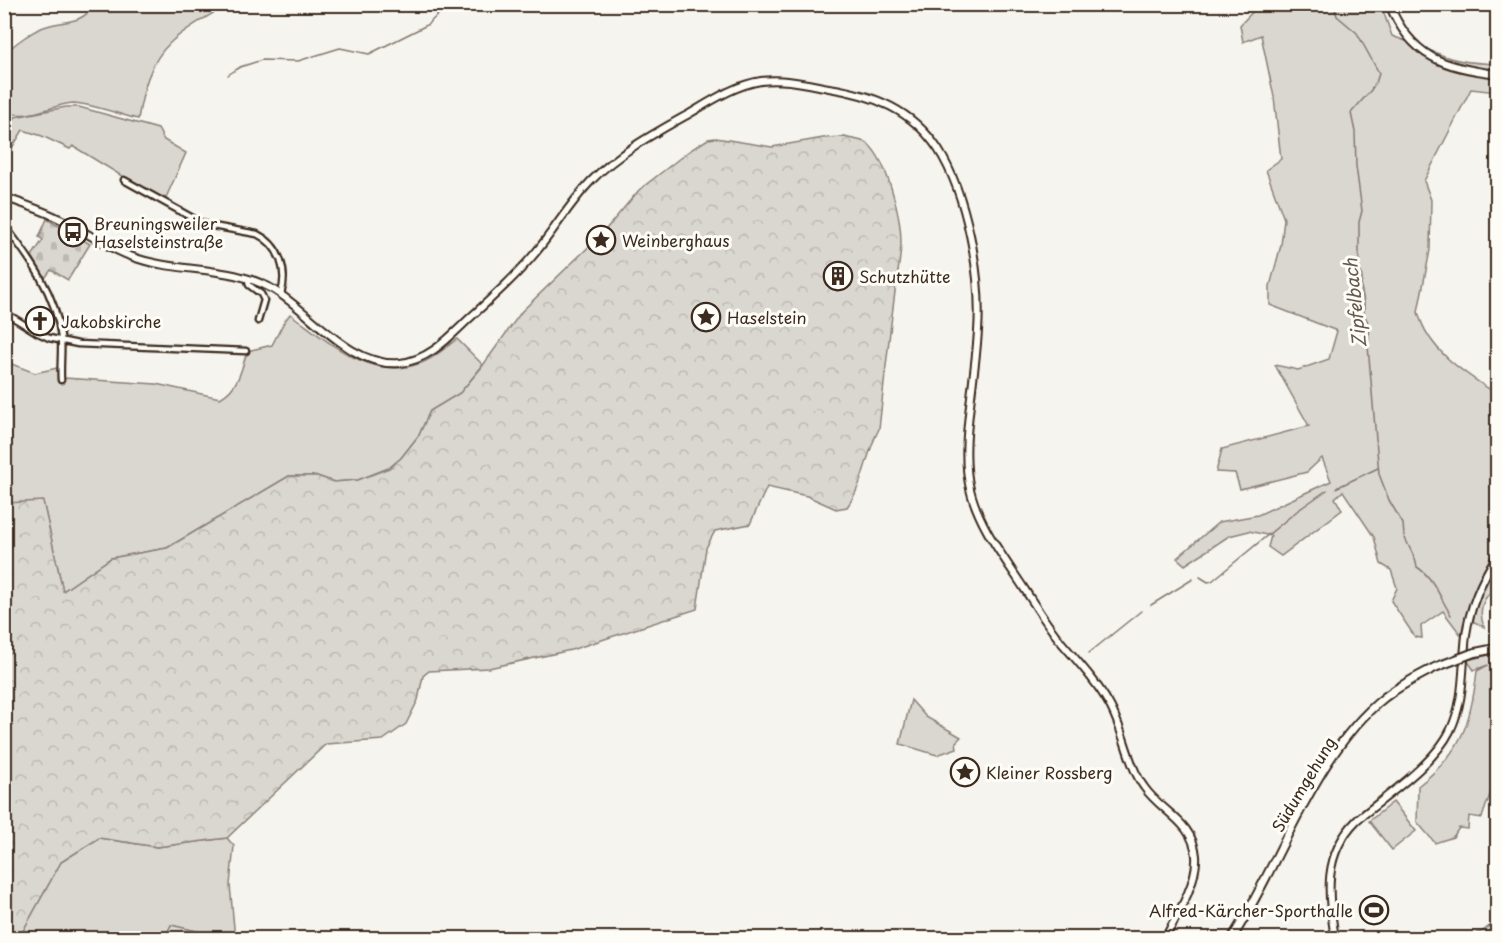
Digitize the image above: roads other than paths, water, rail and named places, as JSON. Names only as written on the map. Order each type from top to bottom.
[{"type":"main road","name":"Südumgehung","points":[[1232,939],[1328,763],[1362,718],[1407,681],[1473,653],[1497,648]]},
{"type":"street","points":[[1389,4],[1404,33],[1425,53],[1458,68],[1497,74]]},
{"type":"street","points":[[4,197],[49,213],[130,256],[156,264],[224,273],[248,279],[281,294],[350,349],[369,359],[395,363],[422,358],[454,333],[536,252],[571,204],[599,174],[647,138],[722,95],[746,85],[778,81],[861,93],[900,110],[925,132],[950,171],[962,205],[975,266],[979,303],[978,330],[966,456],[969,484],[974,501],[987,529],[1043,618],[1107,700],[1123,733],[1140,782],[1147,792],[1178,819],[1192,840],[1196,863],[1194,874],[1165,939]]},
{"type":"street","points":[[124,180],[207,225],[257,234],[264,238],[276,250],[282,266],[284,281],[281,294]]},
{"type":"street","points":[[4,225],[26,252],[44,282],[56,315],[61,341],[61,380]]},
{"type":"street","points":[[248,279],[249,285],[261,294],[264,300],[258,321]]},
{"type":"street","points":[[4,312],[38,333],[61,341],[96,345],[246,351]]},
{"type":"street","points":[[1335,939],[1329,888],[1331,866],[1340,843],[1347,830],[1357,820],[1431,758],[1449,732],[1460,703],[1466,635],[1473,603],[1495,564],[1497,554]]},
{"type":"waterway","points":[[228,75],[240,67],[262,60],[298,61],[340,48],[369,54],[427,25],[443,10],[444,4]]},
{"type":"waterway","name":"Zipfelbach","points":[[1320,4],[1335,9],[1337,16],[1357,33],[1379,73],[1371,90],[1351,113],[1355,132],[1356,166],[1362,211],[1359,222],[1359,265],[1364,314],[1370,327],[1368,346],[1379,474],[1389,500],[1403,524],[1404,536],[1417,567],[1432,583],[1451,615]]},
{"type":"waterway","points":[[1336,488],[1378,468]]},
{"type":"waterway","points":[[1200,577],[1208,582],[1212,581],[1297,511],[1327,490]]},
{"type":"waterway","points":[[1151,605],[1193,579]]},
{"type":"waterway","points":[[1089,653],[1141,611]]},
{"type":"place","name":"Breuningsweiler Haselsteinstraße","points":[[73,232]]},
{"type":"place","name":"Weinberghaus","points":[[601,240]]},
{"type":"place","name":"Schutzhütte","points":[[838,276]]},
{"type":"place","name":"Haselstein","points":[[706,317]]},
{"type":"place","name":"Jakobskirche","points":[[40,321]]},
{"type":"place","name":"Kleiner Rossberg","points":[[965,772]]},
{"type":"place","name":"Alfred-Kärcher-Sporthalle","points":[[1374,910]]}]
